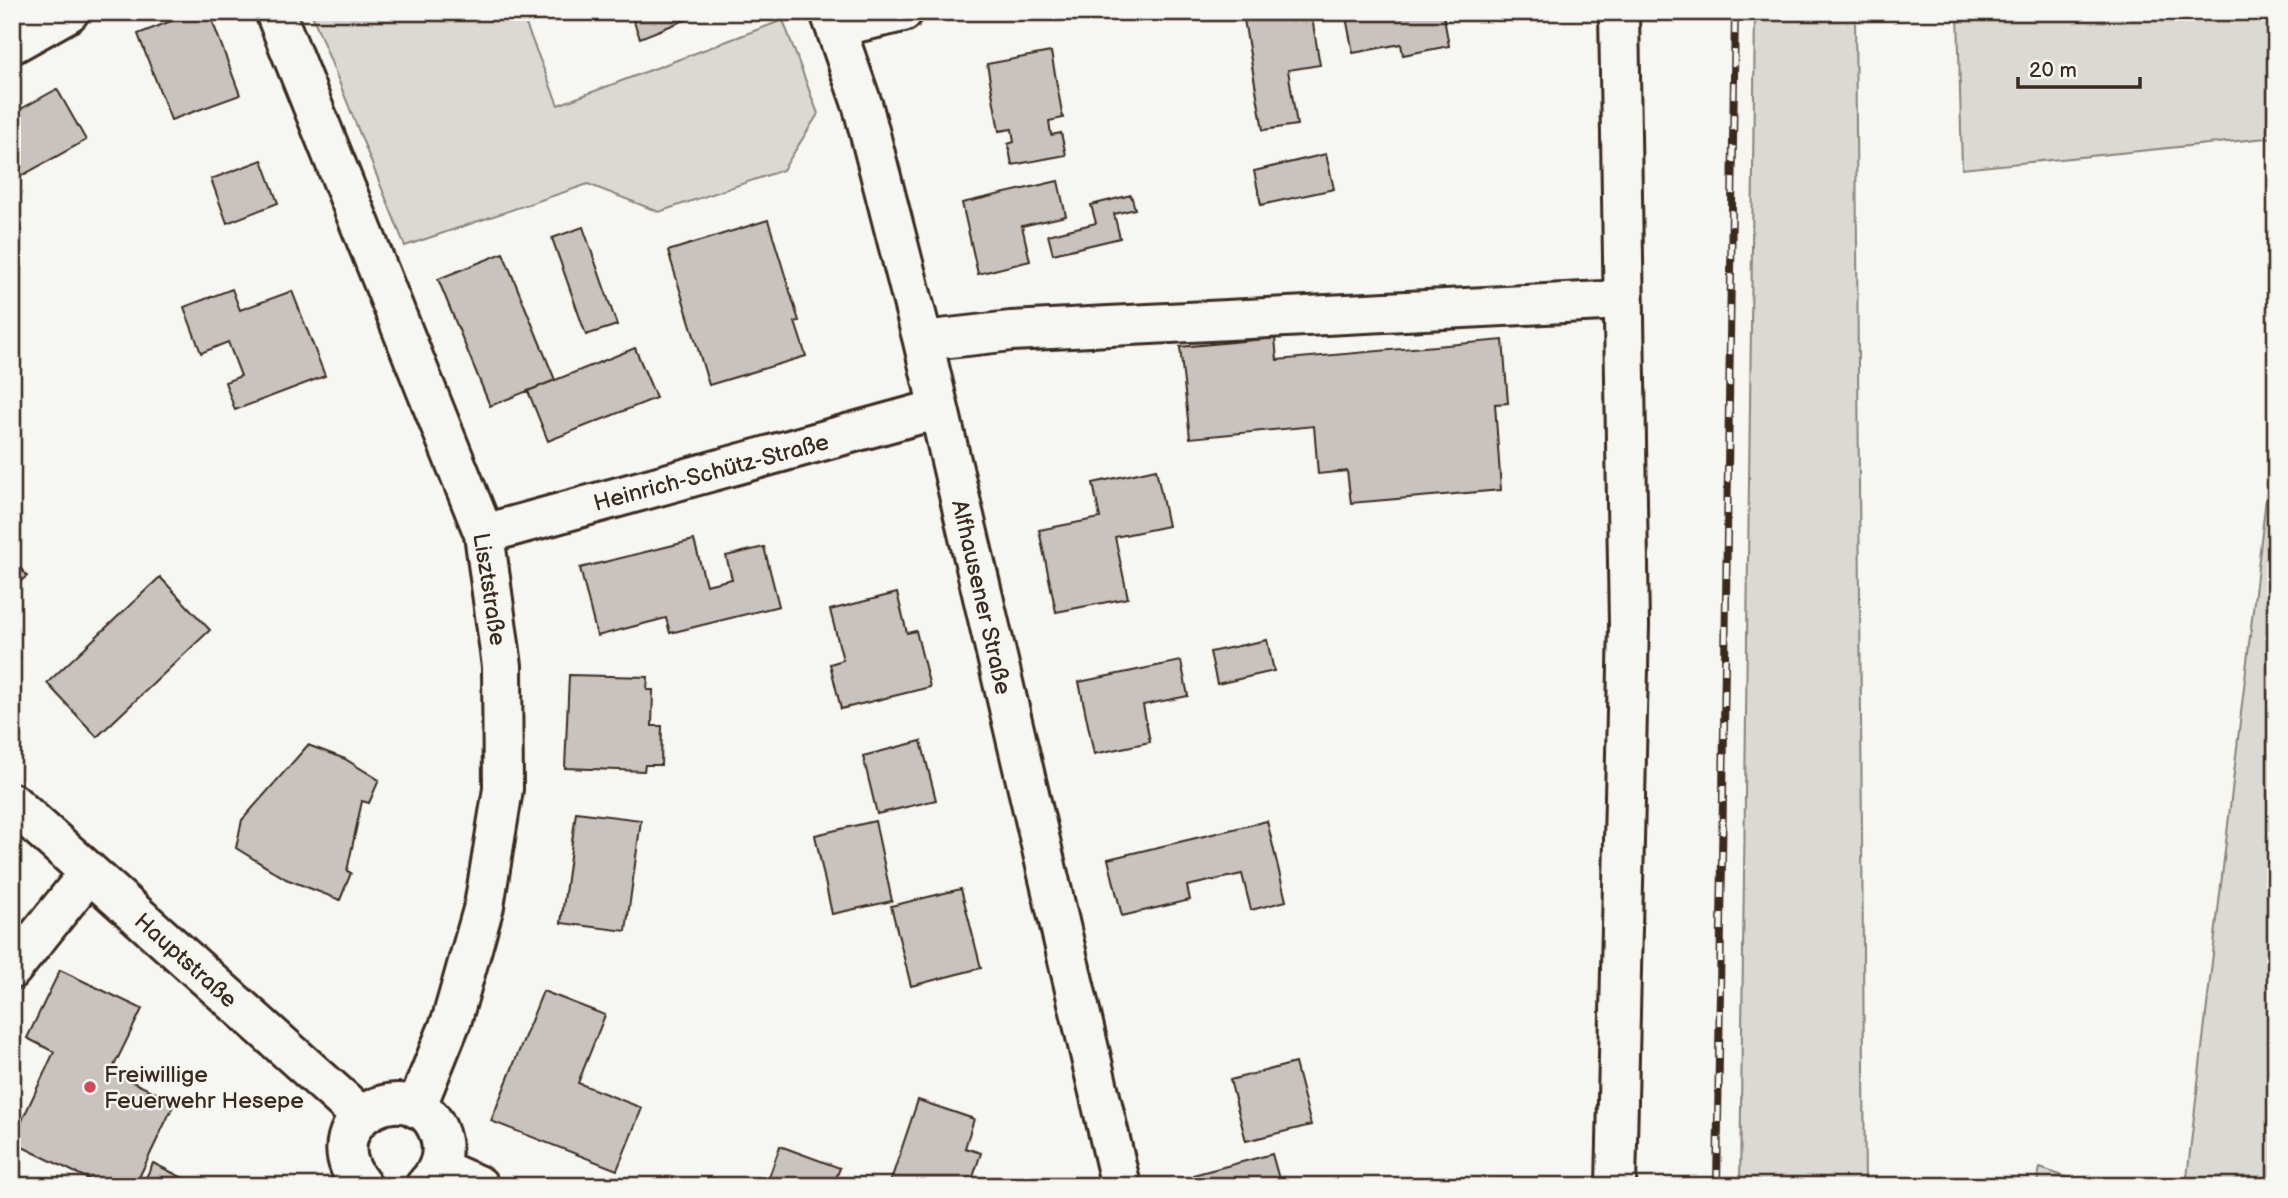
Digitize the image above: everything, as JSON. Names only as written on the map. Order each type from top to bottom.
[{"type":"street","points":[[12,44],[69,12]]},
{"type":"street","name":"Lisztstraße","points":[[275,12],[484,534],[502,666],[503,789],[484,906],[452,1019],[416,1108]]},
{"type":"street","points":[[834,20],[903,12]]},
{"type":"street","points":[[1616,1186],[1629,625],[1619,12]]},
{"type":"street","name":"Alfhausener Straße","points":[[834,20],[863,107],[923,341],[1121,1186]]},
{"type":"street","points":[[923,341],[1011,331],[1623,300]]},
{"type":"street","name":"Heinrich-Schütz-Straße","points":[[484,534],[938,409]]},
{"type":"street","name":"Hauptstraße","points":[[12,803],[361,1116]]},
{"type":"street","points":[[12,969],[89,873]]},
{"type":"street","points":[[362,1186],[346,1157],[347,1141],[361,1116],[376,1106],[391,1102],[416,1108],[431,1120],[439,1134],[442,1149],[432,1177],[480,1186]]},
{"type":"shaded area","points":[[311,12],[521,12],[558,105],[783,20],[818,114],[783,170],[659,212],[588,184],[405,246]]},
{"type":"shaded area","points":[[1755,12],[1855,12],[1865,1186],[1740,1186]]},
{"type":"shaded area","points":[[1958,12],[2276,12],[2276,137],[1962,169]]},
{"type":"shaded area","points":[[2276,412],[2276,1186],[2186,1186]]},
{"type":"shaded area","points":[[2040,1168],[2092,1186],[2036,1186]]},
{"type":"building","points":[[194,12],[209,12],[240,95],[171,120],[138,34]]},
{"type":"building","points":[[630,12],[705,12],[640,38]]},
{"type":"building","points":[[1311,12],[1320,65],[1288,70],[1297,125],[1263,130],[1243,14]]},
{"type":"building","points":[[1345,12],[1443,12],[1449,46],[1403,55],[1401,44],[1353,53]]},
{"type":"building","points":[[1051,52],[1063,118],[1049,121],[1051,135],[1061,133],[1066,155],[1012,165],[1008,144],[1014,142],[1012,129],[999,131],[987,64]]},
{"type":"building","points":[[57,89],[86,140],[12,181],[12,114]]},
{"type":"building","points":[[1326,154],[1334,189],[1261,205],[1254,171]]},
{"type":"building","points":[[262,160],[278,203],[227,223],[211,179]]},
{"type":"building","points":[[1058,181],[1066,216],[1022,226],[1030,261],[978,274],[962,203]]},
{"type":"building","points":[[1131,195],[1135,209],[1114,214],[1120,238],[1053,254],[1048,235],[1096,223],[1091,205]]},
{"type":"building","points":[[768,220],[799,321],[795,322],[806,356],[709,385],[668,251]]},
{"type":"building","points":[[583,227],[617,325],[586,335],[552,238]]},
{"type":"building","points":[[503,253],[555,380],[490,406],[438,279]]},
{"type":"building","points":[[232,289],[240,310],[292,291],[325,376],[235,410],[225,382],[241,376],[228,342],[201,353],[184,307]]},
{"type":"building","points":[[1275,338],[1277,360],[1503,340],[1508,403],[1495,404],[1501,490],[1351,503],[1347,471],[1318,474],[1314,426],[1190,438],[1180,347]]},
{"type":"building","points":[[635,348],[656,398],[548,441],[528,391]]},
{"type":"building","points":[[1156,469],[1168,526],[1115,537],[1128,598],[1056,612],[1039,530],[1100,518],[1093,483]]},
{"type":"building","points":[[694,540],[706,585],[732,579],[726,556],[764,547],[779,606],[670,633],[666,618],[597,636],[580,568]]},
{"type":"building","points":[[12,558],[27,576],[12,588]]},
{"type":"building","points":[[160,577],[210,630],[97,737],[47,683]]},
{"type":"building","points":[[897,593],[907,633],[916,631],[930,687],[841,709],[830,664],[843,660],[830,610]]},
{"type":"building","points":[[1267,640],[1274,671],[1217,684],[1210,652]]},
{"type":"building","points":[[12,651],[20,659],[12,667]]},
{"type":"building","points":[[1181,661],[1188,696],[1143,705],[1150,742],[1094,754],[1079,682]]},
{"type":"building","points":[[569,675],[648,677],[647,690],[653,690],[652,726],[662,726],[661,765],[645,765],[644,771],[565,768]]},
{"type":"building","points":[[921,741],[936,800],[877,814],[863,756]]},
{"type":"building","points":[[308,745],[345,759],[379,780],[369,803],[362,801],[347,871],[351,873],[340,900],[286,879],[236,848],[242,820]]},
{"type":"building","points":[[576,812],[641,820],[626,931],[561,923]]},
{"type":"building","points":[[875,821],[892,901],[832,914],[815,835]]},
{"type":"building","points":[[1267,821],[1286,901],[1251,910],[1242,874],[1187,886],[1190,900],[1122,916],[1108,859]]},
{"type":"building","points":[[961,889],[981,968],[911,986],[891,906]]},
{"type":"building","name":"Freiwillige Feuerwehr Hesepe","points":[[60,970],[142,1009],[111,1072],[175,1102],[135,1186],[103,1186],[12,1142],[54,1052],[27,1038]]},
{"type":"building","points":[[543,991],[605,1015],[578,1083],[642,1108],[617,1170],[491,1121]]},
{"type":"building","points":[[1295,1063],[1311,1125],[1246,1141],[1230,1080]]},
{"type":"building","points":[[918,1100],[974,1119],[965,1148],[981,1153],[970,1186],[889,1186]]},
{"type":"building","points":[[780,1146],[840,1168],[833,1186],[766,1186]]},
{"type":"building","points":[[1272,1154],[1281,1186],[1195,1186],[1193,1175]]},
{"type":"building","points":[[153,1163],[199,1186],[142,1186]]},
{"type":"railway","points":[[1717,1186],[1735,12]]},
{"type":"place","name":"Freiwillige Feuerwehr Hesepe","points":[[90,1087]]}]
